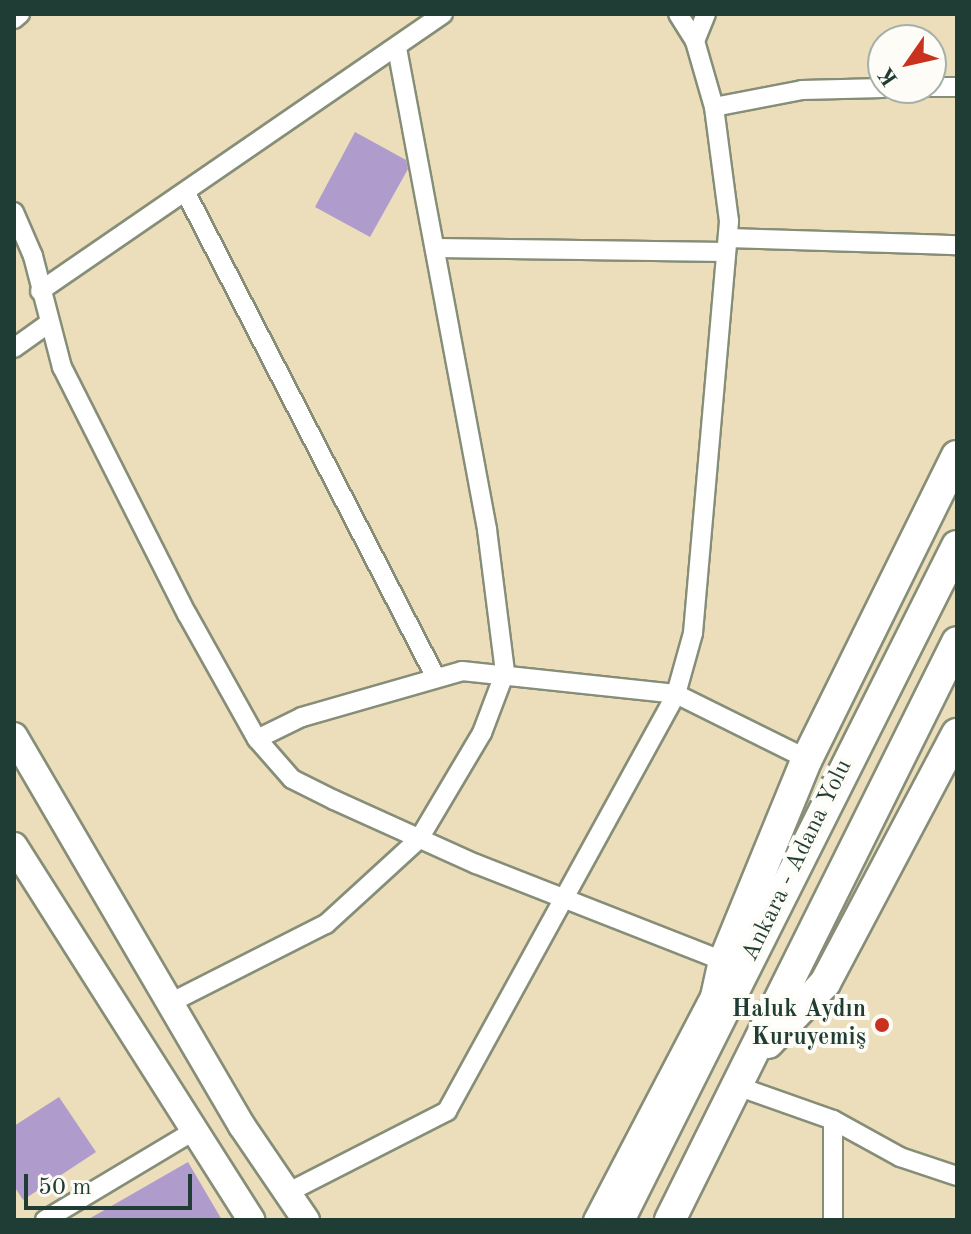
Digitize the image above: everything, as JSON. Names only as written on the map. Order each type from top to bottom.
[{"type":"highway","points":[[704,1053],[722,967],[807,759],[957,456]]},
{"type":"highway","name":"Ankara - Adana Yolu","points":[[619,1220],[957,546]]},
{"type":"highway","name":"Ankara - Adana Yolu","points":[[670,1220],[957,642]]},
{"type":"highway","points":[[742,1075],[825,983],[957,734]]},
{"type":"main road","points":[[14,736],[170,1003],[306,1220]]},
{"type":"main road","points":[[14,846],[251,1220]]},
{"type":"street","points":[[14,19],[20,14]]},
{"type":"street","points":[[40,291],[187,195],[443,14]]},
{"type":"street","points":[[287,1193],[447,1111],[566,901],[676,694],[693,633],[727,245],[714,107],[695,41],[678,14]]},
{"type":"street","points":[[695,41],[706,14]]},
{"type":"street","points":[[170,1003],[326,924],[419,839],[482,733],[505,672],[487,529],[397,47]]},
{"type":"street","points":[[714,107],[802,90],[867,88]]},
{"type":"street","points":[[187,195],[435,676]]},
{"type":"street","points":[[14,212],[33,256],[62,367],[187,614],[257,739],[292,779],[419,839],[722,967],[593,1220]]},
{"type":"street","points":[[436,248],[957,245]]},
{"type":"street","points":[[14,348],[49,323]]},
{"type":"street","points":[[257,739],[302,717],[435,676],[505,672],[676,694],[807,759]]},
{"type":"street","points":[[742,1075],[900,1157],[957,1176]]},
{"type":"street","points":[[833,1120],[833,1220]]},
{"type":"street","points":[[45,1220],[194,1131]]},
{"type":"building","points":[[355,132],[406,160],[408,169],[370,237],[315,207]]},
{"type":"building","points":[[59,1097],[96,1152],[23,1200],[14,1186],[14,1126]]},
{"type":"building","points":[[188,1162],[222,1220],[87,1220]]},
{"type":"place","name":"Haluk Aydın Kuruyemiş","points":[[882,1025]]}]
